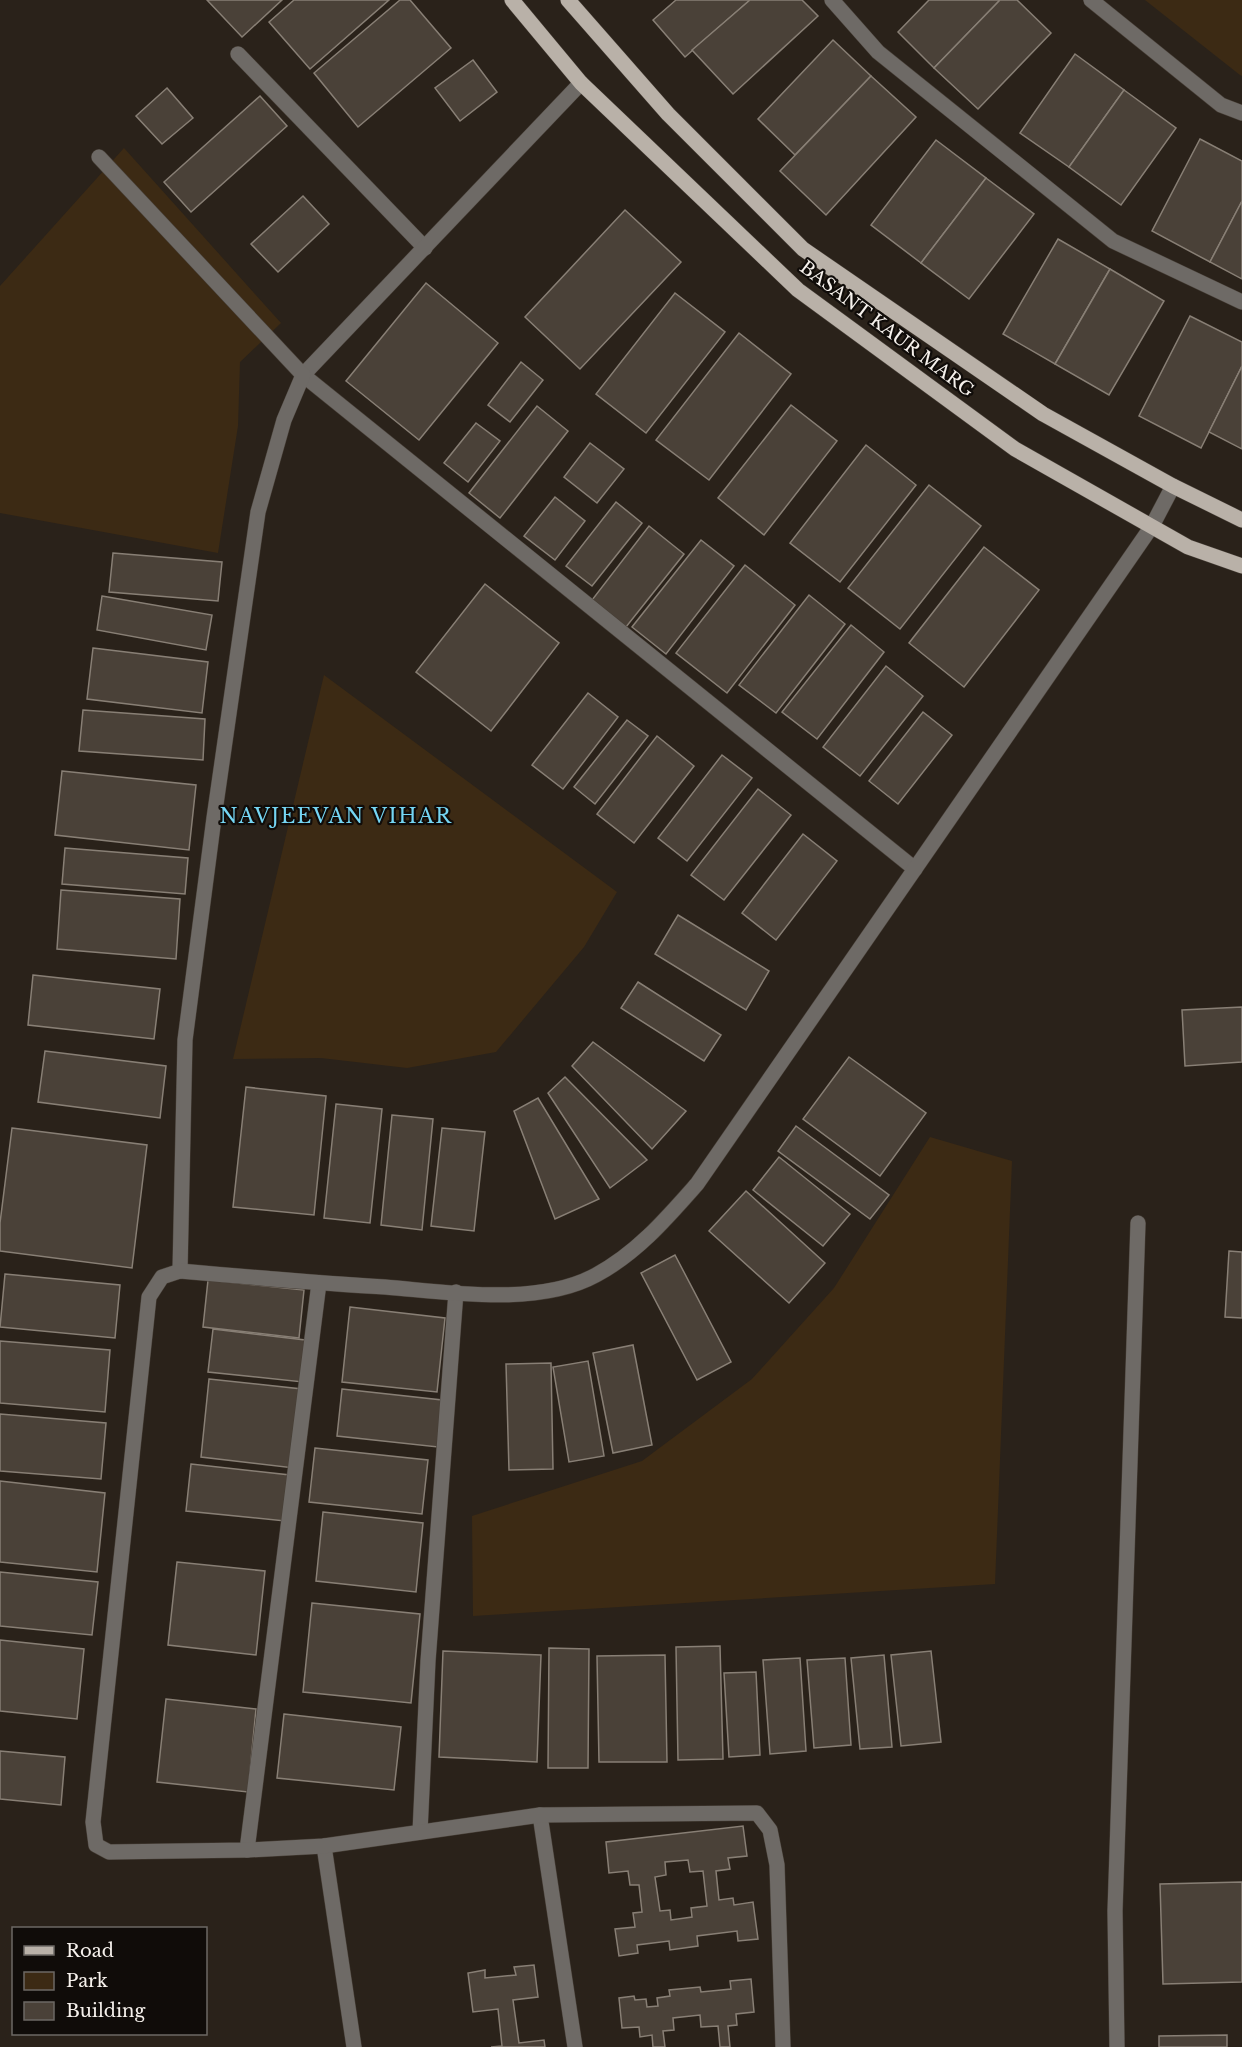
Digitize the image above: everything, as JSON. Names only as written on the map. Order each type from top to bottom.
[{"type":"main road","name":"BASANT KAUR MARG","points":[[512,0],[582,83],[798,290],[1015,449],[1188,547],[1242,566]]},
{"type":"main road","name":"BASANT KAUR MARG","points":[[568,0],[668,114],[803,249],[1043,414],[1173,486],[1242,520]]},
{"type":"street","points":[[832,0],[878,52],[1113,241],[1242,302]]},
{"type":"street","points":[[1091,0],[1221,105],[1242,113]]},
{"type":"street","points":[[238,54],[424,248]]},
{"type":"street","points":[[180,1271],[185,1040],[258,512],[284,420],[303,375],[582,83]]},
{"type":"street","points":[[99,157],[303,375],[915,869]]},
{"type":"street","points":[[783,2047],[777,1865],[770,1830],[757,1813],[540,1815],[324,1846],[247,1850],[109,1852],[96,1845],[93,1831],[149,1297],[162,1277],[180,1271],[319,1283],[456,1292],[530,1294],[566,1287],[595,1276],[636,1248],[697,1184],[1152,526],[1173,486]]},
{"type":"street","points":[[1117,2047],[1115,1899],[1138,1223]]},
{"type":"street","points":[[247,1850],[319,1283]]},
{"type":"street","points":[[420,1832],[428,1661],[456,1292]]},
{"type":"street","points":[[540,1815],[575,2047]]},
{"type":"street","points":[[324,1846],[354,2047]]},
{"type":"green space","points":[[1145,0],[1242,0],[1242,76],[1240,75]]},
{"type":"green space","points":[[124,148],[281,323],[240,362],[238,426],[218,553],[0,513],[0,286]]},
{"type":"green space","points":[[324,675],[617,892],[584,947],[496,1052],[407,1068],[321,1058],[233,1059]]},
{"type":"green space","points":[[930,1137],[1012,1161],[995,1584],[473,1616],[472,1516],[642,1461],[752,1379],[834,1288]]},
{"type":"building","points":[[207,0],[282,0],[242,37]]},
{"type":"building","points":[[294,0],[389,0],[310,69],[269,22]]},
{"type":"building","points":[[400,0],[410,0],[451,48],[358,127],[314,73]]},
{"type":"building","points":[[676,0],[750,0],[685,57],[653,20]]},
{"type":"building","points":[[750,0],[802,0],[818,16],[733,94],[692,50]]},
{"type":"building","points":[[929,0],[1000,0],[934,68],[898,32]]},
{"type":"building","points":[[1000,0],[1017,0],[1051,33],[978,109],[934,68]]},
{"type":"building","points":[[833,40],[871,76],[795,155],[758,119]]},
{"type":"building","points":[[1075,54],[1124,90],[1069,167],[1020,133]]},
{"type":"building","points":[[473,60],[497,92],[460,121],[435,88]]},
{"type":"building","points":[[871,76],[916,117],[826,215],[780,171]]},
{"type":"building","points":[[167,88],[193,118],[162,144],[136,116]]},
{"type":"building","points":[[1124,90],[1176,128],[1121,205],[1069,167]]},
{"type":"building","points":[[260,96],[287,126],[191,212],[164,182]]},
{"type":"building","points":[[1200,139],[1242,161],[1242,201],[1210,262],[1152,231]]},
{"type":"building","points":[[936,140],[986,178],[921,263],[871,225]]},
{"type":"building","points":[[986,178],[1034,214],[969,299],[921,263]]},
{"type":"building","points":[[303,196],[329,224],[278,272],[251,244]]},
{"type":"building","points":[[1242,201],[1242,279],[1210,262]]},
{"type":"building","points":[[625,210],[681,262],[580,369],[525,317]]},
{"type":"building","points":[[1058,239],[1110,269],[1055,364],[1003,334]]},
{"type":"building","points":[[1110,269],[1164,301],[1109,395],[1055,364]]},
{"type":"building","points":[[426,283],[498,343],[419,440],[346,381]]},
{"type":"building","points":[[675,293],[725,332],[646,433],[596,394]]},
{"type":"building","points":[[1190,316],[1242,342],[1242,366],[1201,448],[1139,416]]},
{"type":"building","points":[[739,333],[791,374],[709,480],[656,440]]},
{"type":"building","points":[[521,362],[543,380],[510,422],[488,405]]},
{"type":"building","points":[[1242,366],[1242,449],[1209,432]]},
{"type":"building","points":[[791,405],[837,441],[764,535],[718,498]]},
{"type":"building","points":[[537,406],[568,431],[500,518],[469,493]]},
{"type":"building","points":[[476,423],[500,441],[468,482],[444,463]]},
{"type":"building","points":[[590,443],[624,469],[597,503],[564,477]]},
{"type":"building","points":[[866,445],[916,485],[840,582],[790,543]]},
{"type":"building","points":[[929,485],[981,526],[900,629],[848,588]]},
{"type":"building","points":[[555,497],[585,521],[555,560],[524,536]]},
{"type":"building","points":[[616,502],[642,523],[592,586],[566,566]]},
{"type":"building","points":[[649,526],[684,554],[626,627],[592,600]]},
{"type":"building","points":[[701,540],[734,566],[666,654],[632,627]]},
{"type":"building","points":[[984,547],[1039,590],[964,687],[909,643]]},
{"type":"building","points":[[113,553],[222,562],[218,601],[109,592]]},
{"type":"building","points":[[745,565],[795,605],[727,693],[676,653]]},
{"type":"building","points":[[485,584],[559,643],[491,731],[416,672]]},
{"type":"building","points":[[809,595],[845,624],[776,713],[739,685]]},
{"type":"building","points":[[102,596],[212,615],[206,650],[97,630]]},
{"type":"building","points":[[851,625],[884,652],[817,739],[782,712]]},
{"type":"building","points":[[93,648],[208,662],[202,713],[87,699]]},
{"type":"building","points":[[886,666],[923,696],[860,776],[823,747]]},
{"type":"building","points":[[588,693],[618,717],[563,789],[532,765]]},
{"type":"building","points":[[83,710],[205,719],[203,760],[79,751]]},
{"type":"building","points":[[923,712],[952,735],[898,804],[869,781]]},
{"type":"building","points":[[627,720],[648,736],[595,804],[574,787]]},
{"type":"building","points":[[657,736],[694,766],[634,843],[597,814]]},
{"type":"building","points":[[722,755],[752,778],[687,861],[658,838]]},
{"type":"building","points":[[62,771],[196,785],[189,850],[55,835]]},
{"type":"building","points":[[758,789],[791,815],[724,900],[691,875]]},
{"type":"building","points":[[803,834],[837,861],[776,940],[742,913]]},
{"type":"building","points":[[65,848],[188,858],[185,894],[62,884]]},
{"type":"building","points":[[61,890],[180,899],[176,959],[57,949]]},
{"type":"building","points":[[678,915],[769,971],[746,1010],[655,954]]},
{"type":"building","points":[[33,975],[160,989],[154,1039],[28,1025]]},
{"type":"building","points":[[638,982],[721,1035],[704,1061],[621,1008]]},
{"type":"building","points":[[1242,1007],[1242,1062],[1185,1066],[1182,1010]]},
{"type":"building","points":[[593,1042],[686,1111],[652,1149],[572,1066]]},
{"type":"building","points":[[45,1051],[166,1066],[160,1118],[38,1102]]},
{"type":"building","points":[[849,1057],[926,1113],[880,1176],[803,1119]]},
{"type":"building","points":[[565,1077],[647,1160],[610,1188],[548,1093]]},
{"type":"building","points":[[246,1087],[326,1096],[314,1215],[233,1207]]},
{"type":"building","points":[[538,1098],[599,1199],[555,1219],[514,1111]]},
{"type":"building","points":[[336,1104],[382,1109],[370,1223],[324,1218]]},
{"type":"building","points":[[392,1115],[433,1119],[422,1230],[381,1225]]},
{"type":"building","points":[[796,1126],[889,1195],[870,1219],[778,1151]]},
{"type":"building","points":[[12,1128],[147,1145],[132,1268],[0,1251],[0,1223]]},
{"type":"building","points":[[442,1128],[485,1132],[474,1231],[431,1226]]},
{"type":"building","points":[[779,1157],[850,1214],[823,1246],[753,1190]]},
{"type":"building","points":[[746,1191],[825,1263],[789,1303],[709,1231]]},
{"type":"building","points":[[1229,1251],[1242,1252],[1242,1318],[1225,1317]]},
{"type":"building","points":[[675,1255],[731,1362],[697,1380],[641,1273]]},
{"type":"building","points":[[5,1274],[120,1285],[115,1338],[0,1327]]},
{"type":"building","points":[[208,1280],[304,1290],[299,1338],[203,1327]]},
{"type":"building","points":[[350,1307],[445,1318],[437,1392],[342,1382]]},
{"type":"building","points":[[213,1329],[305,1340],[303,1382],[208,1372]]},
{"type":"building","points":[[0,1341],[110,1350],[105,1412],[0,1403]]},
{"type":"building","points":[[633,1345],[652,1445],[613,1453],[593,1353]]},
{"type":"building","points":[[588,1361],[604,1456],[569,1462],[553,1367]]},
{"type":"building","points":[[551,1363],[553,1469],[509,1470],[506,1364]]},
{"type":"building","points":[[209,1379],[302,1389],[294,1468],[201,1457]]},
{"type":"building","points":[[342,1389],[442,1400],[438,1447],[337,1436]]},
{"type":"building","points":[[0,1414],[106,1423],[101,1479],[0,1471]]},
{"type":"building","points":[[315,1448],[428,1460],[422,1514],[309,1502]]},
{"type":"building","points":[[191,1464],[290,1475],[285,1521],[186,1511]]},
{"type":"building","points":[[0,1481],[105,1493],[97,1572],[0,1562]]},
{"type":"building","points":[[323,1512],[423,1523],[416,1592],[316,1581]]},
{"type":"building","points":[[177,1562],[265,1571],[256,1655],[168,1645]]},
{"type":"building","points":[[0,1572],[98,1582],[92,1635],[0,1626]]},
{"type":"building","points":[[312,1603],[420,1614],[411,1703],[303,1692]]},
{"type":"building","points":[[0,1640],[84,1649],[77,1719],[0,1711]]},
{"type":"building","points":[[720,1646],[723,1759],[678,1760],[676,1647]]},
{"type":"building","points":[[549,1648],[589,1649],[588,1768],[548,1768]]},
{"type":"building","points":[[443,1651],[541,1655],[537,1762],[439,1757]]},
{"type":"building","points":[[931,1651],[941,1742],[901,1746],[891,1655]]},
{"type":"building","points":[[665,1655],[667,1762],[599,1762],[597,1656]]},
{"type":"building","points":[[884,1655],[892,1747],[860,1749],[851,1658]]},
{"type":"building","points":[[800,1658],[806,1751],[770,1754],[763,1660]]},
{"type":"building","points":[[845,1658],[851,1745],[814,1748],[807,1660]]},
{"type":"building","points":[[756,1672],[760,1755],[729,1757],[724,1673]]},
{"type":"building","points":[[166,1699],[256,1709],[248,1792],[157,1782]]},
{"type":"building","points":[[284,1714],[401,1727],[394,1790],[277,1778]]},
{"type":"building","points":[[0,1751],[65,1757],[61,1805],[0,1799]]},
{"type":"building","points":[[743,1826],[747,1856],[728,1858],[730,1869],[716,1871],[719,1900],[733,1898],[734,1905],[753,1902],[758,1939],[738,1941],[737,1931],[697,1936],[698,1946],[670,1950],[669,1941],[637,1945],[638,1953],[619,1956],[615,1929],[635,1927],[633,1913],[642,1912],[639,1885],[630,1885],[628,1871],[609,1873],[606,1842]],"holes":[[[688,1860],[690,1872],[703,1871],[707,1906],[691,1908],[692,1917],[671,1920],[670,1910],[660,1911],[655,1877],[666,1875],[665,1862]]]},
{"type":"building","points":[[1242,1882],[1242,1982],[1163,1984],[1160,1884]]},
{"type":"building","points":[[534,1965],[538,1997],[513,2000],[519,2043],[544,2040],[545,2047],[491,2047],[502,2046],[498,2009],[473,2012],[468,1973],[485,1970],[485,1978],[516,1975],[514,1967]]},
{"type":"building","points":[[751,1979],[754,2012],[736,2014],[737,2025],[728,2026],[730,2047],[720,2047],[718,2026],[701,2027],[700,2015],[673,2018],[674,2030],[663,2031],[665,2047],[653,2047],[652,2035],[640,2037],[639,2027],[622,2028],[619,1998],[634,1996],[635,2000],[646,1999],[647,2007],[658,2006],[657,1998],[670,1996],[669,1990],[700,1987],[701,1992],[731,1989],[730,1981]]},
{"type":"building","points":[[1227,2035],[1227,2047],[1159,2047],[1159,2036]]},
{"type":"district","name":"NAVJEEVAN VIHAR","points":[[336,816]]}]
